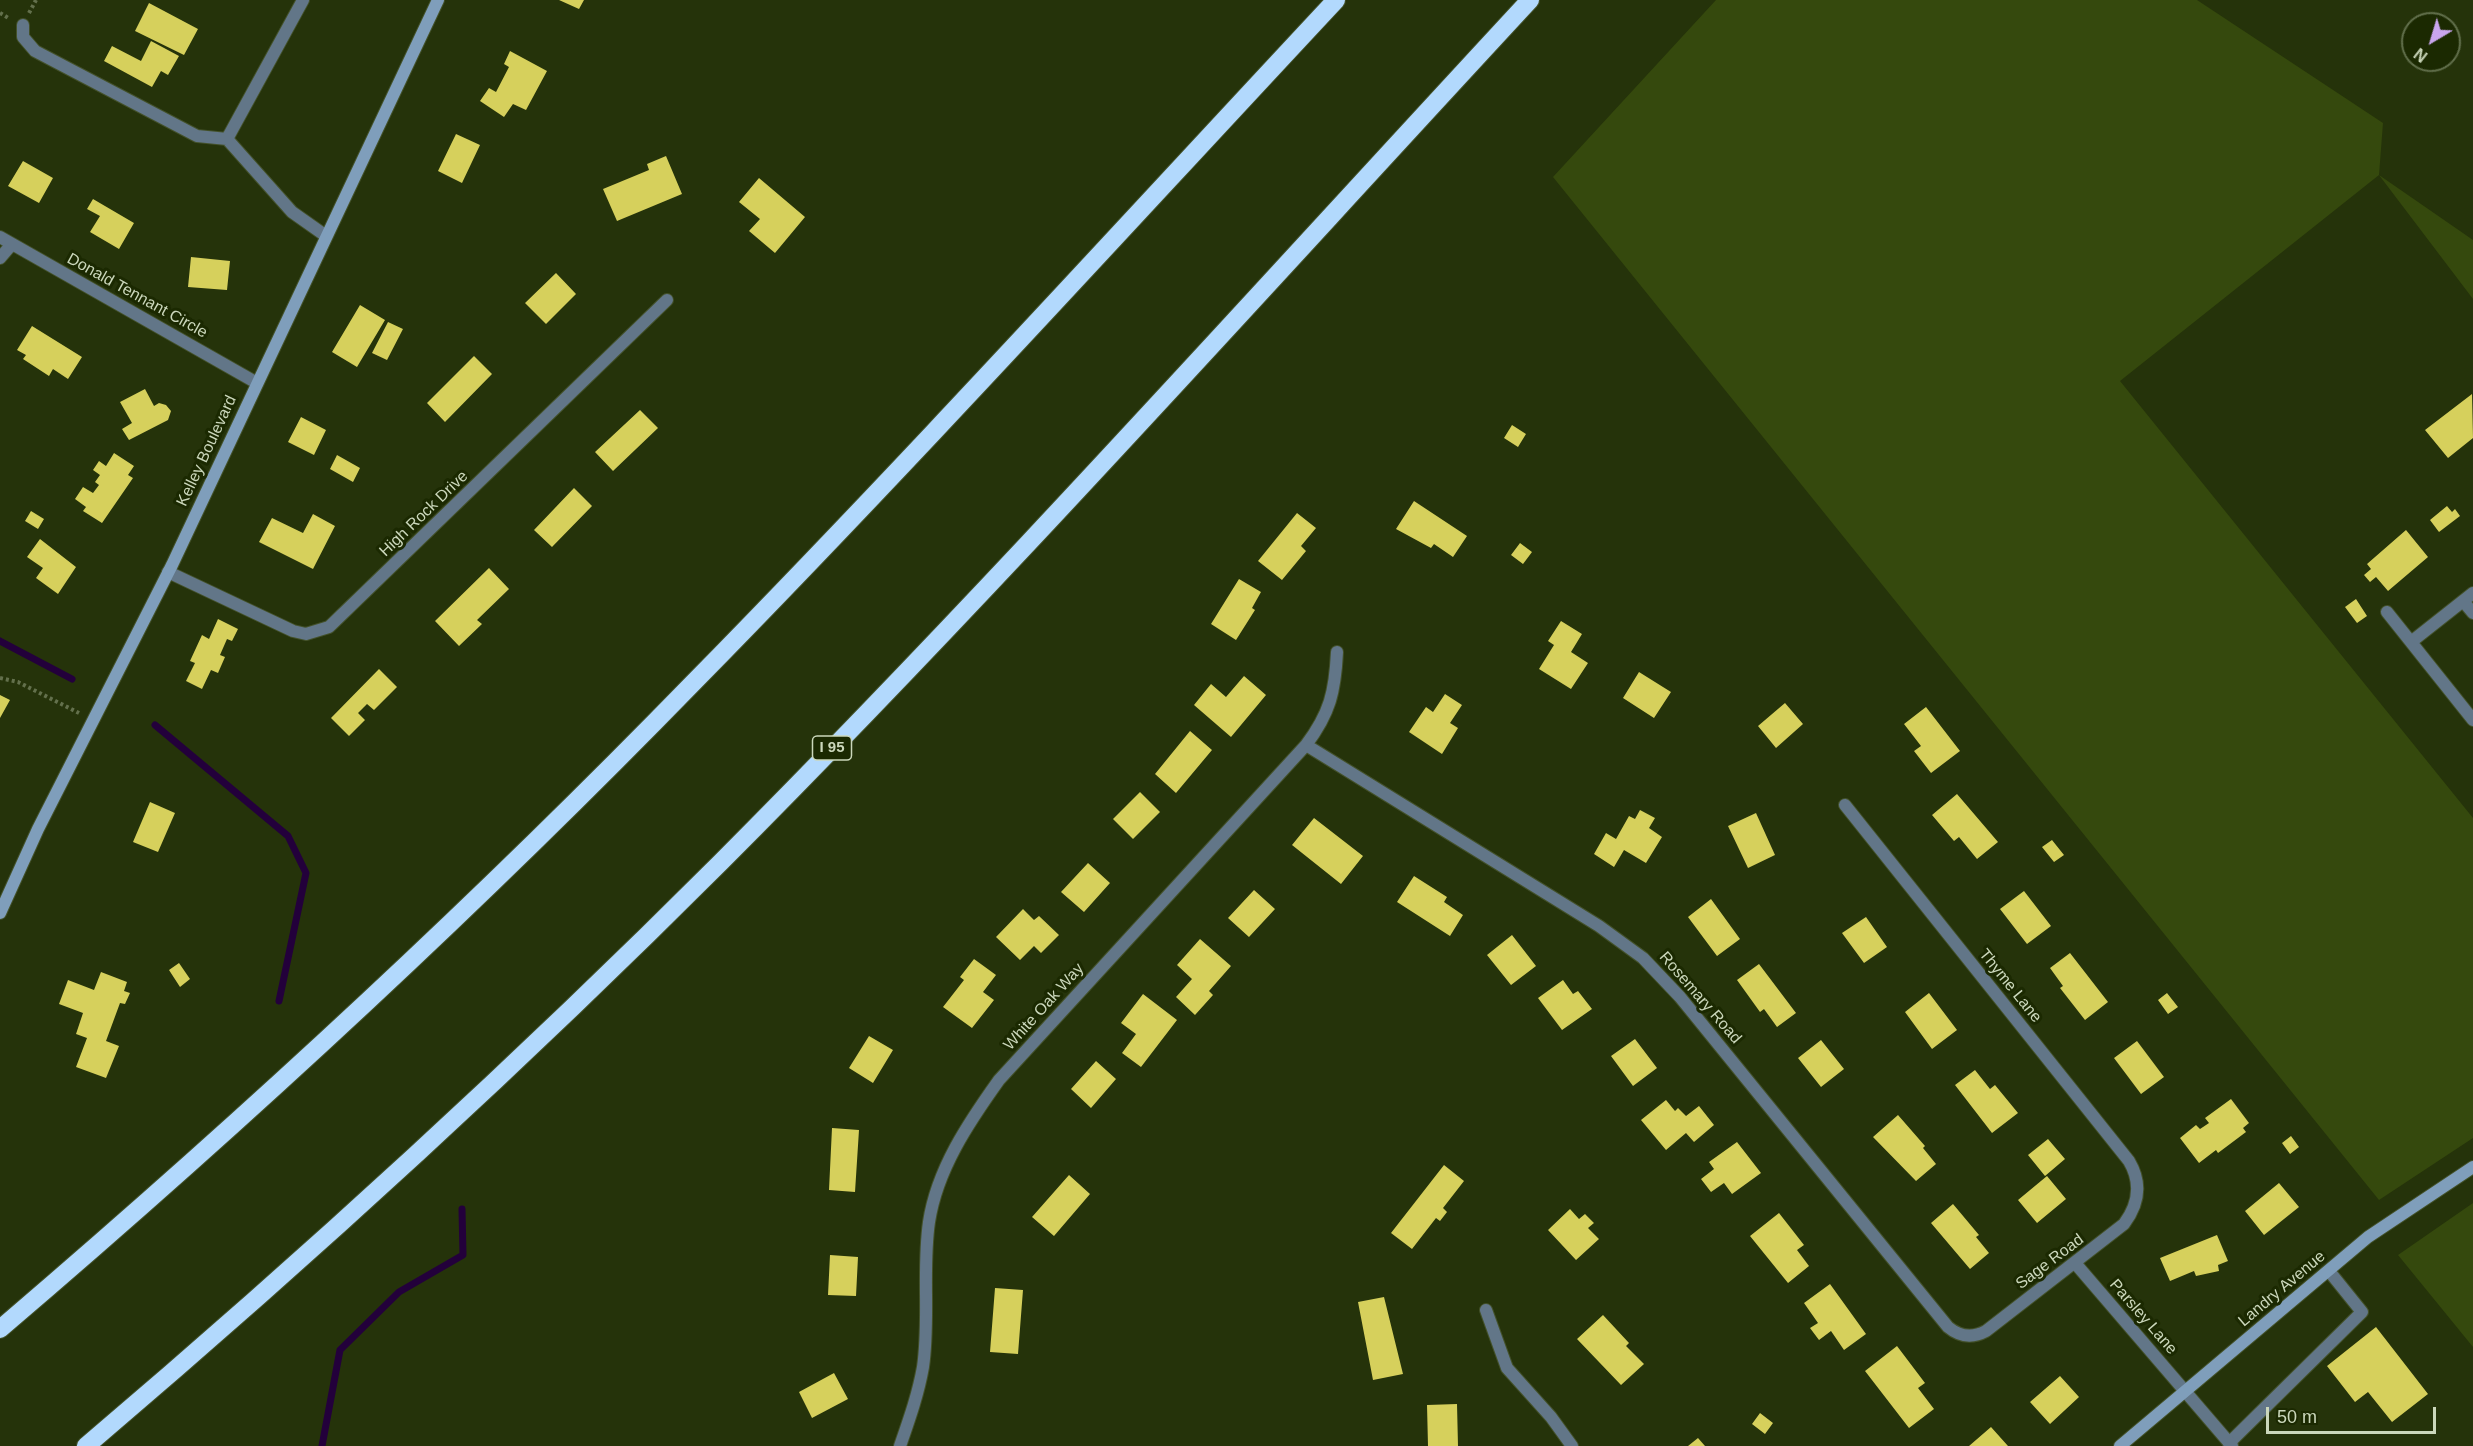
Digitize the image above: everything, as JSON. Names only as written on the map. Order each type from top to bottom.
[{"type":"highway","points":[[0,1329],[336,1030],[625,752],[813,559],[1336,0]]},
{"type":"highway","name":"I 95","points":[[86,1446],[224,1327],[425,1146],[731,851],[952,623],[1530,0]]},
{"type":"main road","name":"Kelley Boulevard","points":[[0,913],[38,829],[168,572],[438,0]]},
{"type":"main road","name":"Landry Avenue","points":[[2120,1446],[2329,1271],[2367,1236],[2473,1167]]},
{"type":"street","points":[[228,139],[303,0]]},
{"type":"street","points":[[23,25],[23,37],[35,51],[197,136],[228,139],[292,212],[326,236]]},
{"type":"street","name":"Donald Tennant Circle","points":[[0,237],[257,383]]},
{"type":"street","points":[[0,258],[12,244]]},
{"type":"street","name":"High Rock Drive","points":[[168,572],[293,631],[306,634],[329,627],[667,300]]},
{"type":"street","points":[[2411,642],[2468,597],[2473,613]]},
{"type":"street","points":[[2387,612],[2473,720]]},
{"type":"street","name":"White Oak Way","points":[[900,1446],[915,1403],[923,1366],[925,1260],[929,1220],[942,1176],[959,1142],[999,1080],[1306,745],[1324,719],[1335,689],[1337,652]]},
{"type":"street","name":"Rosemary Road","points":[[1306,745],[1599,926],[1643,958],[1675,990],[1944,1323],[1953,1331],[1964,1335]]},
{"type":"street","name":"Thyme Lane","points":[[1845,805],[2128,1161],[2136,1177],[2137,1194]]},
{"type":"street","name":"Sage Road","points":[[1964,1335],[1975,1335],[1986,1331],[2124,1224],[2133,1210],[2137,1194]]},
{"type":"street","name":"Parsley Lane","points":[[2075,1263],[2231,1444]]},
{"type":"street","points":[[2231,1444],[2362,1312],[2329,1271]]},
{"type":"street","points":[[1486,1311],[1507,1368],[1551,1417],[1572,1446]]},
{"type":"path","points":[[0,678],[18,682],[93,720]]},
{"type":"green space","points":[[1716,0],[2197,0],[2383,123],[2379,175],[2120,381],[2473,818],[2473,1138],[2379,1200],[1553,177]]},
{"type":"green space","points":[[2379,175],[2473,240],[2473,299]]},
{"type":"green space","points":[[2473,1203],[2473,1347],[2398,1255]]},
{"type":"building","points":[[559,0],[584,0],[579,9]]},
{"type":"building","points":[[149,3],[198,29],[184,55],[135,31]]},
{"type":"building","points":[[151,41],[179,56],[168,75],[161,71],[152,87],[104,61],[112,46],[141,61]]},
{"type":"building","points":[[510,51],[547,71],[526,110],[513,104],[504,117],[480,101],[489,88],[496,92],[509,67],[504,64]]},
{"type":"building","points":[[456,134],[480,145],[462,183],[438,171]]},
{"type":"building","points":[[666,156],[682,194],[617,221],[603,189],[649,170],[647,164]]},
{"type":"building","points":[[23,161],[53,178],[39,203],[8,186]]},
{"type":"building","points":[[759,178],[805,217],[775,253],[749,231],[760,219],[739,202]]},
{"type":"building","points":[[93,199],[134,223],[119,249],[90,232],[100,216],[87,209]]},
{"type":"building","points":[[191,257],[230,261],[227,290],[188,287]]},
{"type":"building","points":[[556,273],[576,294],[546,324],[525,303]]},
{"type":"building","points":[[360,305],[385,320],[357,367],[332,352]]},
{"type":"building","points":[[388,322],[403,329],[387,360],[372,353]]},
{"type":"building","points":[[32,326],[82,357],[68,379],[53,369],[49,376],[23,359],[26,355],[17,350]]},
{"type":"building","points":[[474,356],[492,374],[445,422],[427,403]]},
{"type":"building","points":[[145,389],[154,406],[159,403],[166,405],[171,411],[168,420],[129,440],[122,429],[132,423],[120,402]]},
{"type":"building","points":[[2472,394],[2473,438],[2448,458],[2425,430]]},
{"type":"building","points":[[640,410],[658,428],[613,471],[595,452]]},
{"type":"building","points":[[301,417],[326,430],[314,455],[288,442]]},
{"type":"building","points":[[1512,425],[1526,434],[1518,447],[1504,438]]},
{"type":"building","points":[[114,453],[134,466],[128,475],[133,478],[102,523],[83,511],[86,507],[75,499],[83,487],[93,493],[99,485],[95,482],[100,475],[93,470],[99,461],[106,466]]},
{"type":"building","points":[[337,455],[360,468],[353,482],[330,469]]},
{"type":"building","points":[[574,488],[592,506],[552,547],[534,530]]},
{"type":"building","points":[[1414,501],[1467,536],[1453,557],[1434,544],[1431,548],[1396,529]]},
{"type":"building","points":[[2447,506],[2452,512],[2455,509],[2460,516],[2439,532],[2430,520]]},
{"type":"building","points":[[31,511],[44,519],[38,529],[25,521]]},
{"type":"building","points":[[1297,513],[1316,528],[1301,546],[1306,551],[1282,580],[1258,561]]},
{"type":"building","points":[[313,514],[335,526],[313,569],[259,542],[272,518],[303,533]]},
{"type":"building","points":[[2406,530],[2428,557],[2388,591],[2376,577],[2370,582],[2364,575],[2371,569],[2367,564]]},
{"type":"building","points":[[40,539],[76,567],[58,594],[36,578],[43,568],[27,557]]},
{"type":"building","points":[[1520,543],[1532,552],[1523,564],[1511,555]]},
{"type":"building","points":[[489,568],[509,589],[477,620],[482,624],[459,646],[435,621]]},
{"type":"building","points":[[1239,579],[1261,592],[1252,608],[1255,610],[1236,640],[1211,624]]},
{"type":"building","points":[[2356,599],[2367,616],[2357,623],[2345,607]]},
{"type":"building","points":[[218,619],[238,629],[232,641],[227,639],[220,655],[225,657],[218,673],[211,670],[202,689],[186,681],[195,663],[190,661],[202,635],[209,639]]},
{"type":"building","points":[[1561,621],[1582,634],[1571,652],[1588,663],[1571,689],[1539,669],[1554,645],[1548,641]]},
{"type":"building","points":[[379,669],[397,687],[374,710],[367,704],[358,713],[365,720],[349,736],[331,718]]},
{"type":"building","points":[[1639,672],[1671,692],[1654,718],[1623,698]]},
{"type":"building","points":[[1244,676],[1266,695],[1231,737],[1194,705],[1211,684],[1226,697]]},
{"type":"building","points":[[1445,694],[1462,705],[1450,723],[1458,728],[1442,754],[1409,732],[1426,707],[1433,712]]},
{"type":"building","points":[[0,695],[10,700],[0,718]]},
{"type":"building","points":[[1785,703],[1803,724],[1776,748],[1758,726]]},
{"type":"building","points":[[1926,707],[1960,751],[1931,773],[1914,751],[1921,746],[1904,724]]},
{"type":"building","points":[[1190,731],[1212,750],[1176,793],[1155,774]]},
{"type":"building","points":[[1140,792],[1160,812],[1133,839],[1113,819]]},
{"type":"building","points":[[1957,794],[1998,842],[1977,859],[1959,837],[1954,841],[1932,815]]},
{"type":"building","points":[[150,802],[175,813],[158,852],[133,842]]},
{"type":"building","points":[[1640,810],[1655,818],[1649,828],[1662,837],[1646,863],[1624,850],[1614,867],[1594,854],[1606,833],[1616,839],[1629,816],[1635,819]]},
{"type":"building","points":[[1756,813],[1775,855],[1748,868],[1728,826]]},
{"type":"building","points":[[1314,818],[1363,856],[1341,884],[1292,845]]},
{"type":"building","points":[[2052,840],[2064,855],[2054,862],[2042,847]]},
{"type":"building","points":[[1088,863],[1110,883],[1084,912],[1061,892]]},
{"type":"building","points":[[1414,876],[1447,897],[1444,902],[1463,915],[1450,936],[1397,902]]},
{"type":"building","points":[[1254,890],[1275,909],[1249,937],[1228,918]]},
{"type":"building","points":[[2024,891],[2051,926],[2027,944],[2000,909]]},
{"type":"building","points":[[1711,899],[1740,939],[1717,956],[1688,917]]},
{"type":"building","points":[[1023,909],[1034,920],[1039,916],[1059,935],[1041,953],[1034,946],[1020,960],[996,937]]},
{"type":"building","points":[[1866,917],[1887,947],[1864,963],[1842,933]]},
{"type":"building","points":[[1512,935],[1536,966],[1511,985],[1487,955]]},
{"type":"building","points":[[1200,939],[1231,966],[1209,991],[1213,995],[1195,1015],[1176,997],[1192,979],[1177,965]]},
{"type":"building","points":[[2070,953],[2108,1002],[2085,1020],[2060,988],[2063,986],[2050,968]]},
{"type":"building","points":[[974,959],[996,975],[983,992],[994,1000],[972,1028],[943,1007],[964,980],[960,977]]},
{"type":"building","points":[[179,963],[190,979],[180,987],[169,970]]},
{"type":"building","points":[[1759,964],[1796,1013],[1777,1027],[1764,1009],[1760,1012],[1737,980]]},
{"type":"building","points":[[101,972],[127,982],[124,991],[130,993],[125,1004],[120,1003],[106,1041],[119,1046],[106,1078],[76,1067],[87,1038],[76,1034],[83,1013],[59,1004],[68,980],[94,990]]},
{"type":"building","points":[[1563,980],[1573,994],[1578,991],[1592,1009],[1562,1030],[1538,998]]},
{"type":"building","points":[[1929,993],[1957,1030],[1932,1049],[1905,1012]]},
{"type":"building","points":[[2167,993],[2178,1007],[2168,1014],[2158,1000]]},
{"type":"building","points":[[1143,994],[1177,1020],[1141,1067],[1122,1053],[1136,1034],[1121,1023]]},
{"type":"building","points":[[869,1036],[893,1050],[873,1083],[849,1068]]},
{"type":"building","points":[[1635,1039],[1657,1068],[1633,1086],[1611,1056]]},
{"type":"building","points":[[1821,1040],[1844,1069],[1821,1087],[1798,1058]]},
{"type":"building","points":[[2137,1041],[2164,1077],[2141,1094],[2114,1058]]},
{"type":"building","points":[[1096,1061],[1116,1079],[1091,1108],[1071,1089]]},
{"type":"building","points":[[1975,1070],[1990,1089],[1995,1085],[2018,1113],[1992,1133],[1955,1085]]},
{"type":"building","points":[[2231,1099],[2249,1123],[2243,1128],[2246,1132],[2218,1153],[2216,1150],[2199,1163],[2180,1138],[2196,1125],[2200,1129],[2209,1123],[2205,1118]]},
{"type":"building","points":[[1666,1100],[1675,1111],[1678,1108],[1686,1116],[1699,1106],[1714,1125],[1694,1142],[1686,1133],[1666,1150],[1641,1120]]},
{"type":"building","points":[[1898,1115],[1925,1146],[1923,1148],[1936,1164],[1916,1181],[1873,1137]]},
{"type":"building","points":[[832,1128],[859,1130],[855,1192],[829,1190]]},
{"type":"building","points":[[2291,1136],[2299,1147],[2290,1154],[2282,1143]]},
{"type":"building","points":[[2048,1139],[2065,1159],[2045,1176],[2028,1155]]},
{"type":"building","points":[[1737,1142],[1761,1173],[1732,1194],[1724,1183],[1711,1192],[1701,1179],[1714,1169],[1709,1162]]},
{"type":"building","points":[[1444,1165],[1464,1181],[1443,1208],[1447,1212],[1440,1221],[1436,1218],[1412,1249],[1391,1233]]},
{"type":"building","points":[[1069,1175],[1090,1194],[1054,1236],[1032,1217]]},
{"type":"building","points":[[2047,1176],[2066,1199],[2037,1223],[2018,1200]]},
{"type":"building","points":[[2279,1183],[2299,1207],[2264,1235],[2245,1211]]},
{"type":"building","points":[[1953,1204],[1979,1235],[1976,1237],[1989,1253],[1970,1269],[1931,1223]]},
{"type":"building","points":[[1570,1209],[1579,1219],[1585,1214],[1594,1223],[1588,1228],[1599,1239],[1576,1260],[1548,1230]]},
{"type":"building","points":[[1779,1213],[1804,1245],[1797,1250],[1809,1266],[1788,1283],[1750,1236]]},
{"type":"building","points":[[2217,1235],[2228,1261],[2218,1265],[2219,1271],[2196,1276],[2194,1271],[2170,1281],[2160,1258]]},
{"type":"building","points":[[830,1255],[858,1257],[856,1296],[828,1295]]},
{"type":"building","points":[[1830,1284],[1866,1334],[1844,1350],[1831,1331],[1819,1340],[1810,1328],[1818,1323],[1804,1303]]},
{"type":"building","points":[[995,1288],[1023,1290],[1018,1354],[990,1352]]},
{"type":"building","points":[[1384,1297],[1403,1374],[1373,1380],[1358,1302]]},
{"type":"building","points":[[1603,1315],[1629,1343],[1626,1346],[1644,1364],[1621,1385],[1577,1339]]},
{"type":"building","points":[[2376,1327],[2428,1394],[2392,1422],[2368,1392],[2355,1402],[2327,1366]]},
{"type":"building","points":[[1897,1346],[1925,1383],[1918,1388],[1934,1409],[1909,1428],[1865,1371]]},
{"type":"building","points":[[834,1373],[848,1399],[812,1418],[799,1392]]},
{"type":"building","points":[[2060,1376],[2079,1397],[2050,1424],[2030,1402]]},
{"type":"building","points":[[1457,1404],[1458,1446],[1428,1446],[1427,1405]]},
{"type":"building","points":[[1760,1413],[1773,1423],[1765,1434],[1752,1424]]},
{"type":"building","points":[[1991,1427],[2008,1446],[1969,1446]]},
{"type":"building","points":[[1698,1438],[1705,1446],[1688,1446]]},
{"type":"waterway","points":[[0,641],[72,679]]},
{"type":"waterway","points":[[155,725],[288,836],[306,873],[279,1001]]},
{"type":"waterway","points":[[322,1446],[340,1350],[399,1292],[463,1255],[462,1209]]}]
